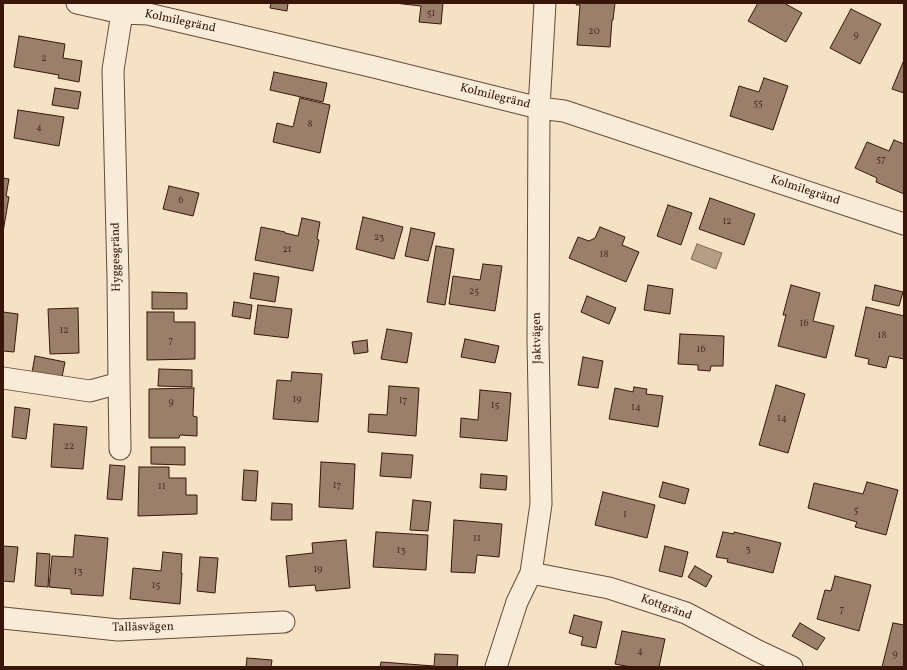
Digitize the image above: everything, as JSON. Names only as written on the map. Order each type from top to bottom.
[{"type":"street","name":"Kolmilegränd","points":[[77,3],[122,13],[148,14],[374,67],[539,108],[564,111],[904,224]]},
{"type":"street","name":"Jaktvägen","points":[[496,667],[517,602],[531,573],[541,504],[538,340],[539,108],[545,3]]},
{"type":"street","name":"Hyggesgränd","points":[[120,450],[113,70],[122,13]]},
{"type":"street","points":[[3,378],[90,391],[119,383]]},
{"type":"street","name":"Kottgränd","points":[[531,573],[609,588],[686,613],[792,667]]},
{"type":"street","name":"Tallåsvägen","points":[[3,618],[118,630],[284,622]]},
{"type":"shaded area","points":[[697,244],[722,253],[716,269],[691,259]]},
{"type":"building","points":[[271,3],[288,3],[287,11],[270,8]]},
{"type":"building","points":[[394,3],[443,3],[441,24],[419,22],[421,6]]},
{"type":"building","points":[[577,3],[615,3],[610,47],[577,45],[580,5],[576,5]]},
{"type":"building","points":[[758,3],[784,3],[802,13],[786,42],[748,21]]},
{"type":"building","points":[[851,9],[881,24],[860,64],[830,48]]},
{"type":"building","points":[[19,36],[65,44],[63,58],[82,61],[79,82],[58,78],[59,75],[14,67]]},
{"type":"building","points":[[904,60],[904,93],[892,89]]},
{"type":"building","points":[[274,72],[327,83],[323,102],[270,90]]},
{"type":"building","points":[[764,78],[788,86],[773,130],[730,116],[739,86],[759,92]]},
{"type":"building","points":[[55,88],[81,92],[78,109],[52,105]]},
{"type":"building","points":[[300,98],[330,105],[320,153],[273,142],[277,123],[293,127]]},
{"type":"building","points":[[18,110],[64,117],[59,146],[14,138]]},
{"type":"building","points":[[894,140],[904,144],[904,194],[876,182],[877,178],[855,168],[867,142],[889,151]]},
{"type":"building","points":[[3,178],[9,179],[6,196],[9,197],[3,232]]},
{"type":"building","points":[[169,186],[199,193],[193,216],[163,209]]},
{"type":"building","points":[[710,198],[755,214],[744,245],[699,229]]},
{"type":"building","points":[[668,205],[692,213],[681,245],[657,236]]},
{"type":"building","points":[[363,217],[403,227],[394,259],[356,249]]},
{"type":"building","points":[[302,218],[320,222],[317,239],[319,240],[313,271],[255,260],[261,227],[298,236]]},
{"type":"building","points":[[600,227],[625,237],[622,245],[639,252],[626,282],[569,258],[578,237],[589,241],[595,238]]},
{"type":"building","points":[[411,228],[435,233],[428,261],[405,256]]},
{"type":"building","points":[[436,246],[454,249],[445,305],[427,302]]},
{"type":"building","points":[[483,264],[502,266],[495,311],[449,304],[453,276],[480,280]]},
{"type":"building","points":[[254,273],[279,277],[275,302],[250,298]]},
{"type":"building","points":[[648,285],[673,289],[670,314],[644,310]]},
{"type":"building","points":[[791,285],[820,293],[813,321],[834,326],[826,358],[778,346],[786,315],[783,315]]},
{"type":"building","points":[[875,285],[903,292],[899,306],[872,300]]},
{"type":"building","points":[[152,292],[187,293],[187,309],[152,309]]},
{"type":"building","points":[[587,296],[616,308],[609,324],[581,312]]},
{"type":"building","points":[[234,302],[252,305],[250,319],[232,316]]},
{"type":"building","points":[[258,305],[292,309],[288,338],[254,334]]},
{"type":"building","points":[[866,307],[904,316],[904,359],[889,356],[886,368],[868,364],[869,359],[855,356]]},
{"type":"building","points":[[78,308],[79,353],[50,354],[48,309]]},
{"type":"building","points":[[3,312],[18,314],[14,352],[3,351]]},
{"type":"building","points":[[147,312],[174,312],[174,322],[195,322],[195,359],[147,360]]},
{"type":"building","points":[[387,329],[412,333],[407,363],[381,359]]},
{"type":"building","points":[[680,334],[724,336],[723,366],[711,366],[710,371],[698,370],[698,365],[678,364]]},
{"type":"building","points":[[465,339],[499,346],[495,363],[461,357]]},
{"type":"building","points":[[367,340],[368,352],[354,354],[352,342]]},
{"type":"building","points":[[35,356],[65,362],[62,377],[32,372]]},
{"type":"building","points":[[583,357],[603,361],[598,388],[578,385]]},
{"type":"building","points":[[159,369],[192,370],[192,387],[158,386]]},
{"type":"building","points":[[292,372],[322,374],[318,422],[273,419],[277,380],[291,381]]},
{"type":"building","points":[[776,385],[805,394],[788,453],[759,445]]},
{"type":"building","points":[[389,386],[419,388],[416,436],[368,432],[369,414],[387,415]]},
{"type":"building","points":[[634,387],[647,389],[646,394],[663,396],[658,427],[609,419],[615,388],[633,392]]},
{"type":"building","points":[[194,388],[193,416],[197,417],[197,436],[180,435],[179,438],[149,438],[149,389]]},
{"type":"building","points":[[480,390],[511,393],[507,441],[460,437],[461,418],[478,420]]},
{"type":"building","points":[[15,407],[30,409],[26,439],[12,437]]},
{"type":"building","points":[[54,424],[87,427],[83,469],[51,467]]},
{"type":"building","points":[[151,447],[185,447],[185,465],[151,464]]},
{"type":"building","points":[[382,453],[413,455],[411,478],[380,476]]},
{"type":"building","points":[[321,462],[355,464],[353,509],[319,507]]},
{"type":"building","points":[[110,465],[125,466],[122,500],[107,499]]},
{"type":"building","points":[[139,467],[169,467],[169,478],[186,478],[186,495],[197,495],[197,514],[138,516]]},
{"type":"building","points":[[244,470],[258,471],[256,501],[242,500]]},
{"type":"building","points":[[481,474],[507,476],[506,490],[480,488]]},
{"type":"building","points":[[663,482],[689,489],[685,504],[659,497]]},
{"type":"building","points":[[867,482],[898,490],[886,535],[855,527],[857,522],[808,508],[814,483],[863,494]]},
{"type":"building","points":[[603,492],[655,505],[647,538],[595,525]]},
{"type":"building","points":[[413,500],[431,502],[428,531],[410,530]]},
{"type":"building","points":[[272,503],[292,504],[292,520],[271,520]]},
{"type":"building","points":[[454,520],[502,524],[499,557],[477,555],[475,573],[451,572]]},
{"type":"building","points":[[376,532],[428,535],[426,570],[373,567]]},
{"type":"building","points":[[723,532],[734,534],[734,532],[781,543],[773,573],[727,562],[728,559],[716,557]]},
{"type":"building","points":[[75,535],[108,538],[103,596],[71,594],[71,589],[49,587],[52,556],[73,557]]},
{"type":"building","points":[[346,540],[350,588],[316,591],[315,585],[289,587],[286,556],[313,553],[312,543]]},
{"type":"building","points":[[3,546],[18,547],[14,582],[3,581]]},
{"type":"building","points":[[665,546],[688,552],[682,577],[659,571]]},
{"type":"building","points":[[163,552],[182,554],[180,604],[130,599],[133,568],[161,571]]},
{"type":"building","points":[[37,553],[50,554],[48,587],[35,586]]},
{"type":"building","points":[[200,557],[218,558],[215,593],[197,591]]},
{"type":"building","points":[[695,566],[712,576],[706,587],[688,577]]},
{"type":"building","points":[[835,576],[871,585],[859,631],[817,619],[825,590],[831,591]]},
{"type":"building","points":[[574,615],[602,622],[596,648],[581,645],[583,637],[569,633]]},
{"type":"building","points":[[800,623],[825,638],[817,650],[792,636]]},
{"type":"building","points":[[893,623],[904,625],[904,667],[882,667]]},
{"type":"building","points":[[622,631],[665,639],[659,667],[631,667],[615,664]]},
{"type":"building","points":[[435,654],[458,655],[457,667],[380,667],[381,662],[434,666]]},
{"type":"building","points":[[247,658],[272,660],[271,667],[246,667]]}]
